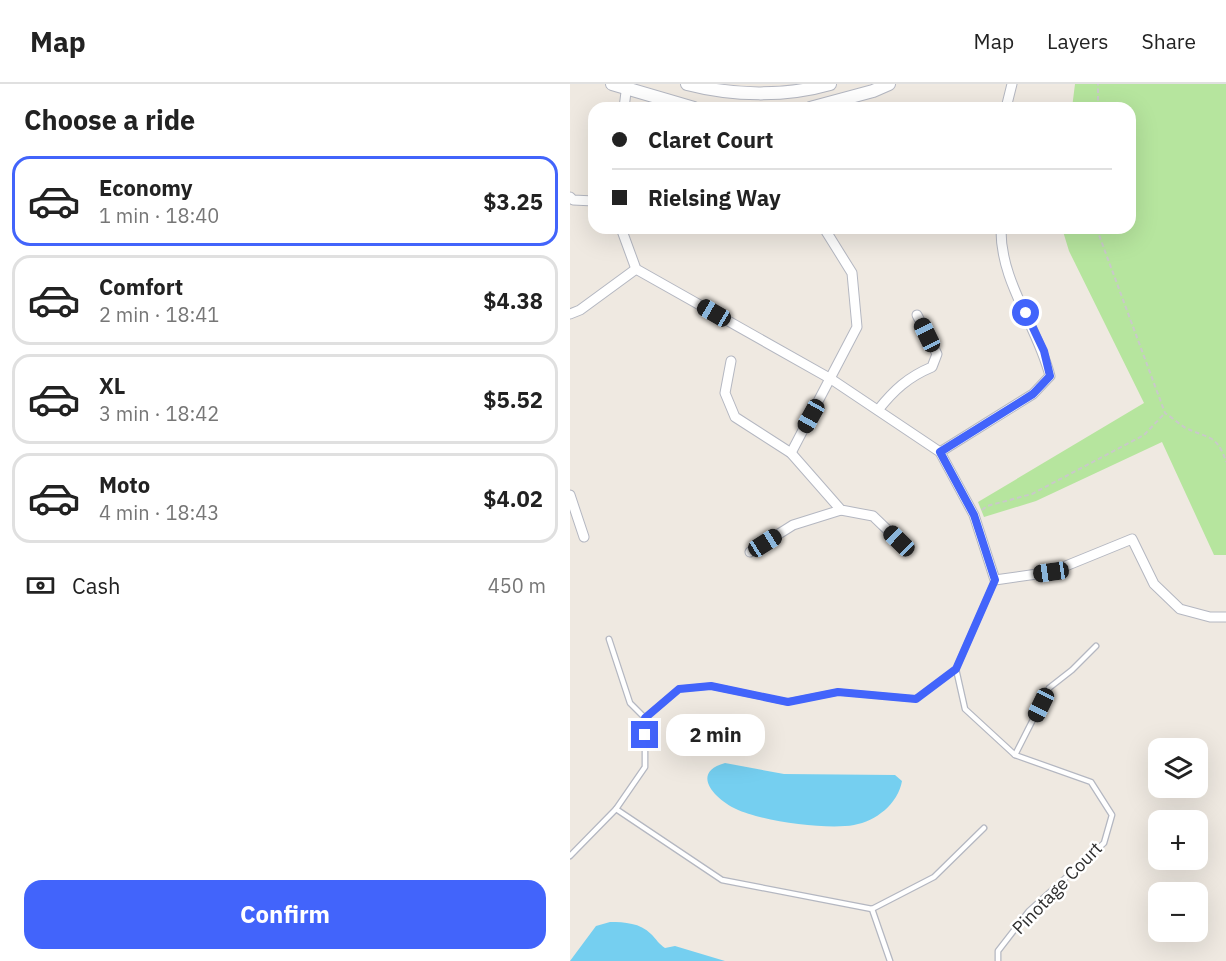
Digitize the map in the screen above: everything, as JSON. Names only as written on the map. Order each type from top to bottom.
[{"type":"street","points":[[612,84],[627,86],[668,102]]},
{"type":"street","points":[[687,84],[726,91],[770,93],[830,84]]},
{"type":"street","points":[[834,102],[873,92],[889,84]]},
{"type":"street","points":[[1008,102],[1012,84]]},
{"type":"street","points":[[625,102],[627,86]]},
{"type":"street","points":[[570,197],[573,200],[588,201]]},
{"type":"street","points":[[623,234],[636,268],[831,378],[940,452],[974,515],[995,580],[1051,572],[1132,539],[1154,584],[1180,609],[1210,617],[1226,617]]},
{"type":"street","points":[[791,453],[857,327],[852,273],[828,234]]},
{"type":"street","points":[[940,452],[1033,394],[1050,376],[1044,351],[1008,276],[1003,234]]},
{"type":"street","points":[[570,314],[580,310],[636,268]]},
{"type":"street","points":[[878,410],[894,390],[919,372],[932,367],[937,354],[918,315]]},
{"type":"street","points":[[730,362],[724,393],[735,417],[791,453],[841,510]]},
{"type":"street","points":[[570,495],[584,537]]},
{"type":"street","points":[[750,552],[793,525],[841,510],[873,516],[899,541]]},
{"type":"lane","points":[[645,718],[679,689],[711,686],[788,702],[838,692],[916,699],[956,669],[995,580]]},
{"type":"lane","points":[[570,856],[616,809],[645,768],[645,718],[630,703],[609,639]]},
{"type":"lane","points":[[1015,755],[1049,688],[1072,670],[1096,646]]},
{"type":"lane","name":"Pinotage Court","points":[[956,669],[964,709],[1015,755],[1091,782],[1112,815],[1104,843],[1029,911],[998,951],[998,961]]},
{"type":"lane","points":[[616,809],[722,880],[872,909],[934,877],[984,828]]},
{"type":"lane","points":[[872,909],[890,961]]},
{"type":"path","points":[[1098,84],[1098,102]]},
{"type":"path","points":[[1099,234],[1165,413],[1184,427],[1208,436],[1221,448],[1226,462]]},
{"type":"path","points":[[974,515],[987,506],[1032,494],[1144,435],[1165,413]]},
{"type":"green space","points":[[1075,84],[1226,84],[1226,555],[1214,555],[1162,442],[1036,501],[984,517],[978,502],[1144,403],[1069,251],[1064,234],[1136,234],[1136,102],[1073,102]]},
{"type":"water","points":[[725,763],[784,774],[895,775],[902,781],[891,804],[870,820],[854,825],[811,825],[777,821],[728,805],[714,793],[707,780],[714,767]]},
{"type":"water","points":[[610,922],[642,927],[665,948],[675,946],[725,961],[570,961],[596,926]]},
{"type":"route","points":[[645,735],[645,718],[679,689],[711,686],[788,702],[838,692],[916,699],[956,669],[995,580],[974,515],[940,452],[1033,394],[1050,376],[1044,351],[1026,313]]}]
